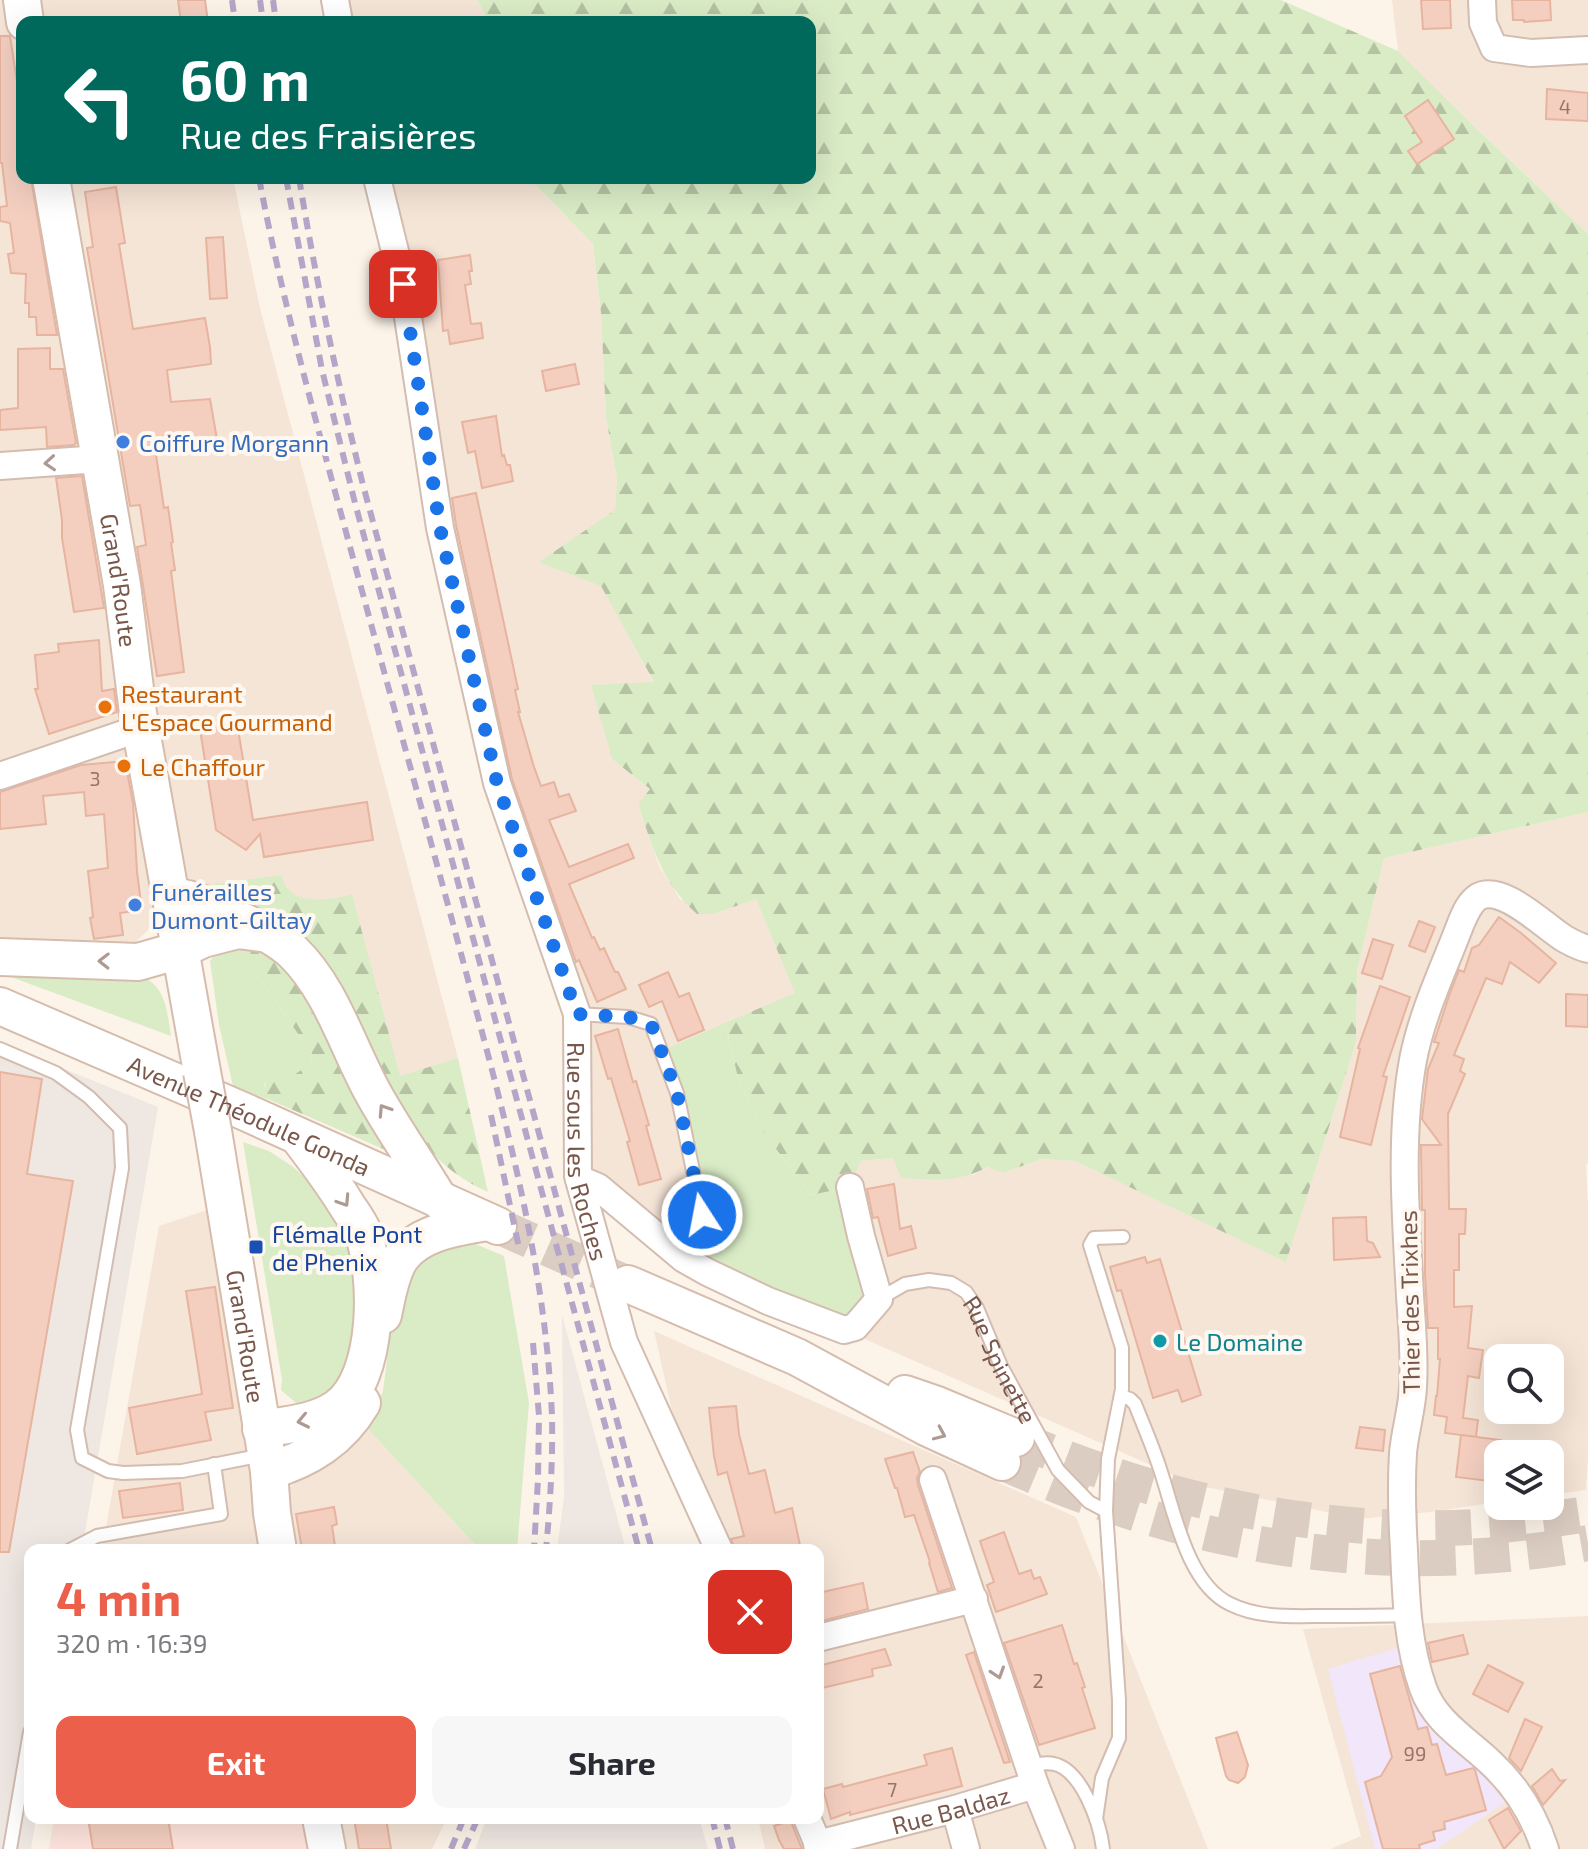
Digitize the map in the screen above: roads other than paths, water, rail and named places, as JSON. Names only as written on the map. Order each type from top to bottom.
[{"type":"main road","name":"Grand'Route","points":[[52,184],[122,585],[141,728],[213,1131],[277,1544]]},
{"type":"main road","points":[[171,896],[195,900],[219,909],[291,950],[312,975],[373,1092],[440,1201]]},
{"type":"main road","points":[[0,957],[138,962],[238,930],[265,933]]},
{"type":"main road","name":"Avenue Théodule Gonda","points":[[0,1006],[492,1224],[449,1228],[415,1244],[400,1259],[389,1285],[368,1392],[353,1418],[323,1446],[296,1463],[265,1451]]},
{"type":"main road","points":[[265,1451],[338,1408],[354,1391],[365,1365],[372,1325],[371,1257],[361,1227],[299,1137]]},
{"type":"main road","points":[[628,1284],[797,1357],[937,1405],[1009,1450]]},
{"type":"main road","points":[[322,1824],[327,1849]]},
{"type":"street","points":[[1482,0],[1483,23],[1494,48],[1531,53],[1588,50]]},
{"type":"street","name":"Rue sous les Roches","points":[[378,184],[403,284],[440,528],[497,783],[577,1014],[579,1179],[624,1342],[716,1544]]},
{"type":"street","points":[[0,466],[100,459]]},
{"type":"street","points":[[0,776],[141,728]]},
{"type":"street","name":"Thier des Trixhes","points":[[1545,1849],[1535,1822],[1515,1788],[1489,1760],[1447,1726],[1430,1703],[1419,1673],[1406,1615],[1402,1475],[1413,1387],[1413,1360],[1406,1145],[1409,1085],[1418,1037],[1469,906],[1480,896],[1495,894],[1513,901],[1565,939],[1588,949]]},
{"type":"street","name":"Rue Spinette","points":[[579,1179],[598,1187],[684,1259],[768,1301],[844,1330],[855,1327],[879,1299]]},
{"type":"street","points":[[850,1187],[879,1299]]},
{"type":"street","points":[[933,1480],[1032,1775],[1061,1849]]},
{"type":"street","points":[[824,1636],[974,1599]]},
{"type":"street","name":"Rue Baldaz","points":[[819,1847],[955,1809],[1032,1775]]},
{"type":"street","points":[[955,1809],[966,1849]]},
{"type":"street","points":[[809,1824],[819,1847]]},
{"type":"lane","points":[[577,1014],[628,1017],[651,1024],[677,1093],[702,1215],[684,1259]]},
{"type":"lane","points":[[0,1049],[56,1073],[89,1097],[120,1128],[122,1168],[77,1430],[82,1458],[108,1471],[123,1473],[182,1471],[265,1451]]},
{"type":"lane","points":[[1098,1826],[1102,1778],[1119,1738],[1106,1511],[1108,1459],[1121,1396],[1122,1348],[1090,1245],[1094,1238],[1123,1237]]},
{"type":"lane","name":"Rue Spinette","points":[[879,1299],[905,1284],[929,1280],[951,1283],[966,1292],[977,1308],[1001,1366],[1058,1470],[1089,1502],[1106,1511]]},
{"type":"lane","points":[[1121,1396],[1135,1404],[1159,1466],[1185,1549],[1217,1597],[1247,1611],[1276,1616],[1406,1615]]},
{"type":"lane","points":[[82,1544],[97,1536],[221,1514],[214,1464]]},
{"type":"lane","points":[[1032,1775],[1045,1763],[1057,1764],[1079,1783],[1105,1849]]},
{"type":"lane","points":[[10,1849],[24,1767]]},
{"type":"tunnel","points":[[498,1226],[628,1284]]},
{"type":"tunnel","points":[[1016,1438],[1068,1459],[1174,1493],[1227,1506],[1336,1524],[1448,1528],[1588,1514]]},
{"type":"tunnel","points":[[1002,1462],[1073,1492],[1145,1516],[1217,1535],[1289,1549],[1362,1556],[1436,1558],[1511,1554],[1588,1543]]},
{"type":"railway","points":[[232,0],[234,16]]},
{"type":"railway","points":[[260,0],[262,16]]},
{"type":"railway","points":[[273,0],[275,16]]},
{"type":"railway","points":[[260,184],[309,393],[517,1171],[548,1354],[552,1433],[546,1544]]},
{"type":"railway","points":[[287,184],[322,370],[355,503],[637,1544]]},
{"type":"railway","points":[[300,184],[328,332],[363,485],[650,1544]]},
{"type":"railway","points":[[491,1115],[519,1248]]},
{"type":"railway","points":[[533,1343],[539,1416],[534,1544]]},
{"type":"railway","points":[[451,1849],[461,1824]]},
{"type":"railway","points":[[464,1849],[475,1824]]},
{"type":"railway","points":[[714,1824],[720,1849]]},
{"type":"railway","points":[[727,1824],[733,1849]]},
{"type":"place","name":"Coiffure Morgann","points":[[123,442]]},
{"type":"place","name":"Restaurant L'Espace Gourmand","points":[[105,707]]},
{"type":"place","name":"Le Chaffour","points":[[124,766]]},
{"type":"place","name":"Funérailles Dumont-Giltay","points":[[135,905]]},
{"type":"place","name":"Flémalle Pont de Phenix","points":[[256,1247]]},
{"type":"place","name":"Le Domaine","points":[[1160,1341]]}]
